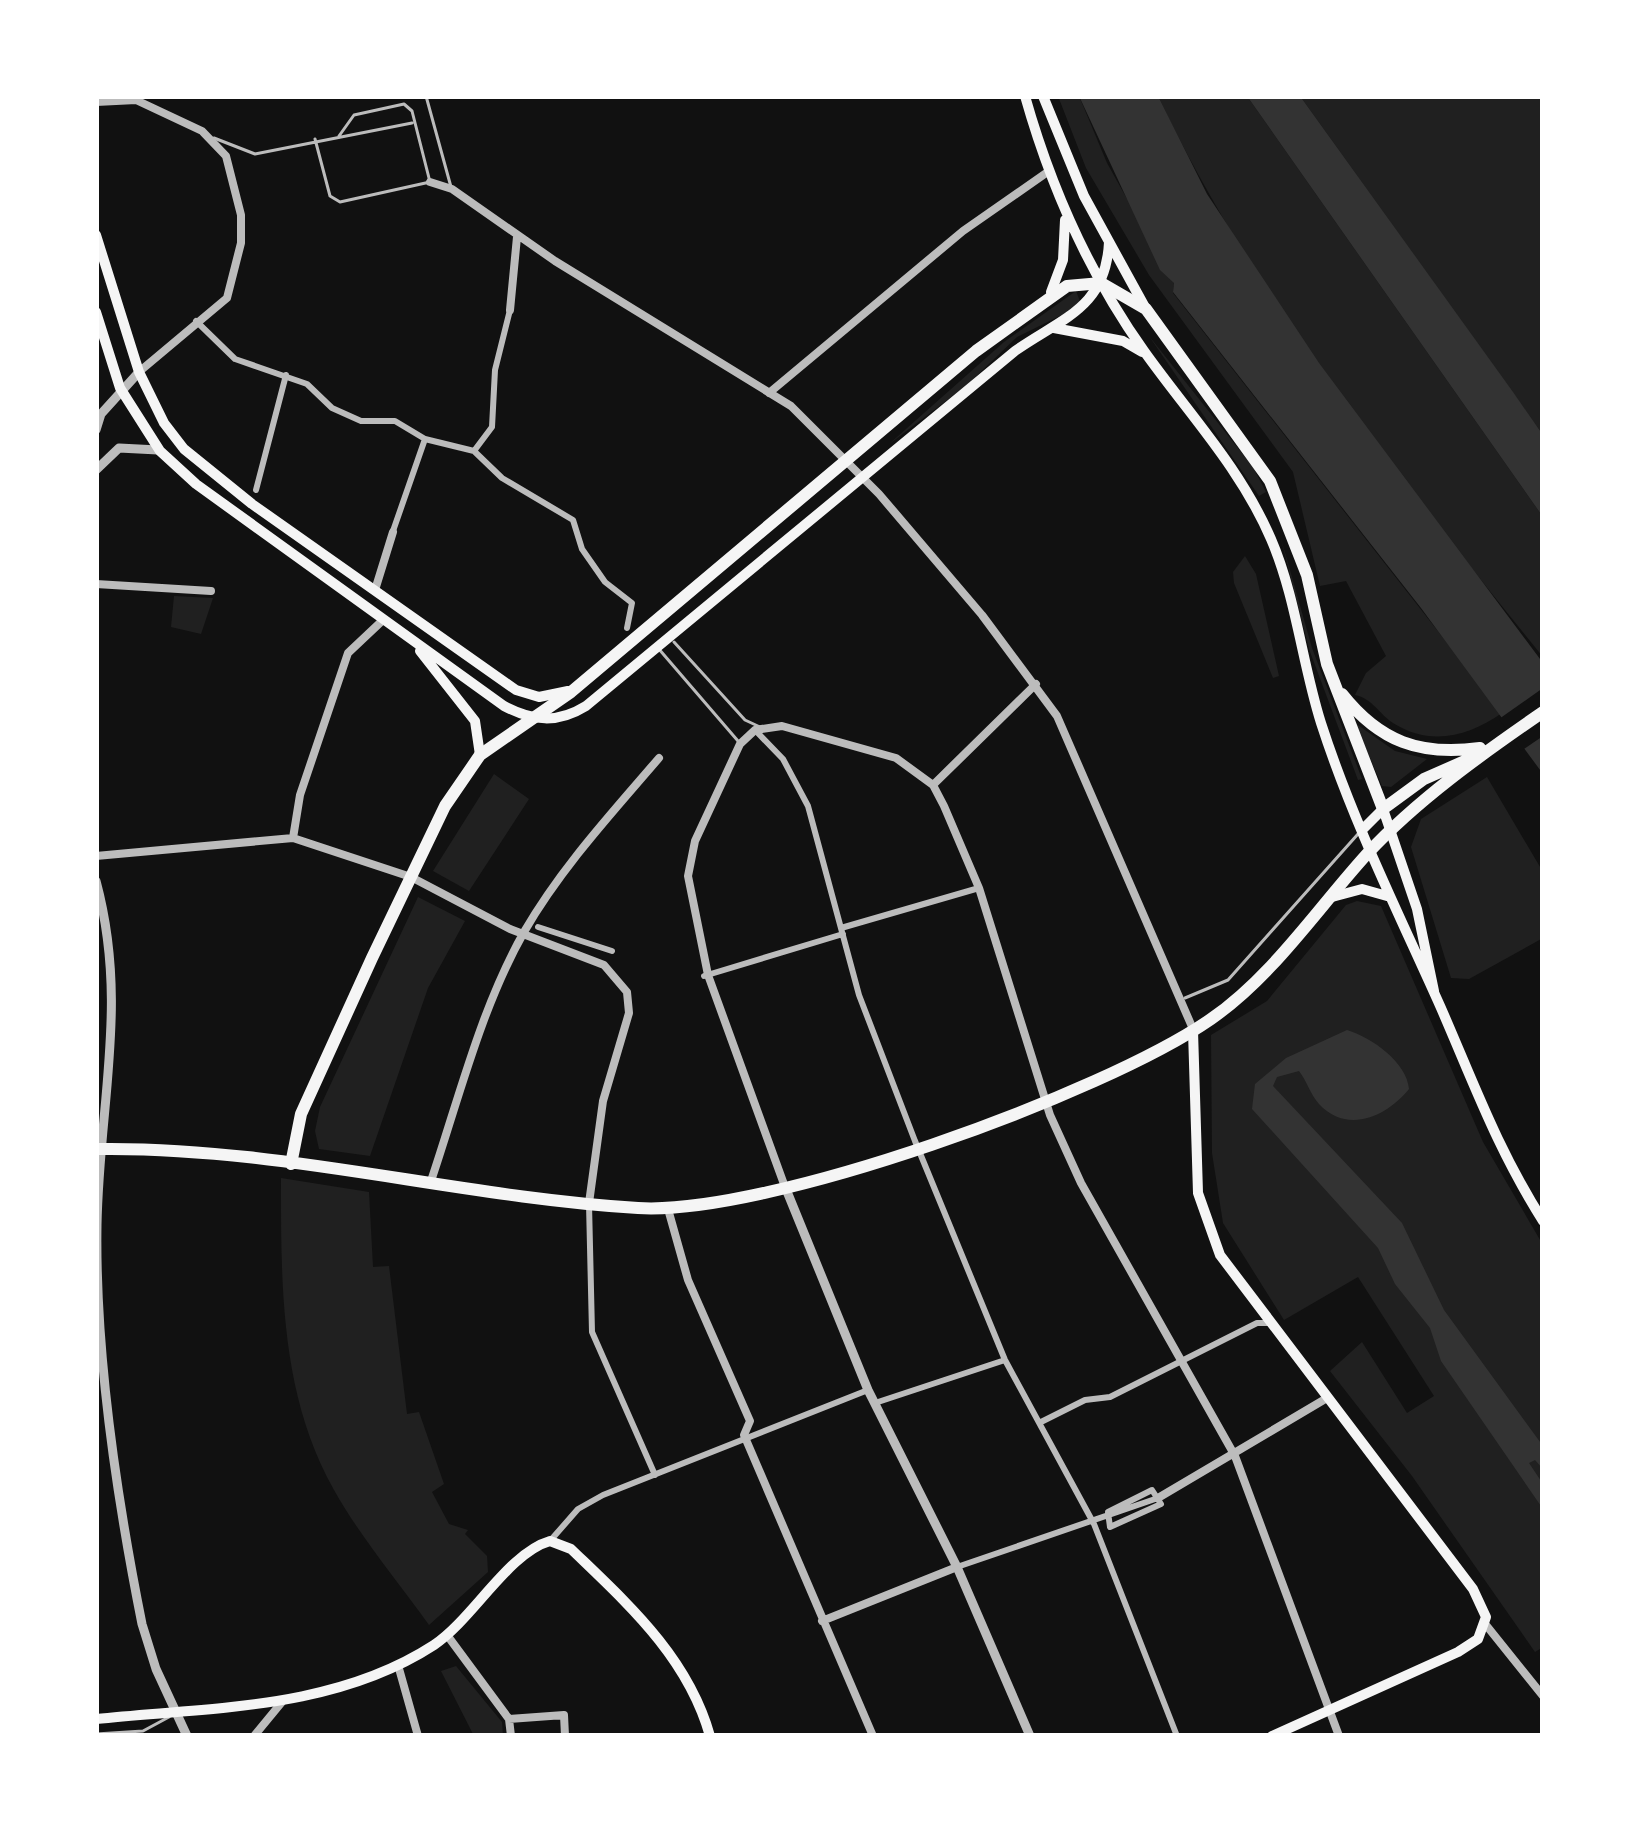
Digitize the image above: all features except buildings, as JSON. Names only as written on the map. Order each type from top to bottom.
[{"type":"main road","points":[[1025,96],[1065,217],[1101,284],[1146,354],[1226,457],[1272,542],[1321,723],[1387,896],[1434,994],[1494,1140],[1543,1221]]},
{"type":"main road","points":[[1043,96],[1076,178],[1146,309],[1247,444],[1276,492],[1306,574],[1335,686],[1391,830],[1431,963],[1434,994]]},
{"type":"main road","points":[[1051,292],[1064,260],[1065,217]]},
{"type":"main road","points":[[96,235],[139,372],[164,423],[184,449],[516,690],[538,697],[574,689]]},
{"type":"main road","points":[[96,312],[120,388],[160,451],[196,484],[383,620],[504,706],[533,718],[574,714],[1015,350],[1090,304],[1101,284],[1109,242]]},
{"type":"main road","points":[[291,1164],[301,1114],[445,806],[480,755],[646,631],[1051,292],[1079,282],[1101,284],[1146,309]]},
{"type":"main road","points":[[1054,328],[1124,341],[1146,354]]},
{"type":"main road","points":[[410,639],[475,721],[480,755]]},
{"type":"main road","points":[[1335,686],[1364,721],[1388,738],[1464,760]]},
{"type":"main road","points":[[1362,830],[1424,778],[1488,750],[1543,712]]},
{"type":"main road","points":[[98,1149],[291,1164],[668,1209],[786,1189],[1045,1100],[1193,1031],[1270,966],[1370,851],[1464,760]]},
{"type":"main road","points":[[1326,899],[1362,889],[1387,896]]},
{"type":"main road","points":[[1193,1031],[1195,1162],[1203,1213],[1220,1255],[1480,1599],[1484,1629],[1458,1652],[1272,1736]]},
{"type":"main road","points":[[96,1719],[282,1702],[398,1664],[447,1635],[529,1552],[550,1541],[571,1549],[673,1655],[695,1694],[710,1736]]},
{"type":"street","points":[[96,102],[136,100],[202,131],[226,156],[242,230],[227,298],[120,388],[96,430]]},
{"type":"street","points":[[769,393],[963,231],[1049,171]]},
{"type":"street","points":[[430,182],[452,189],[801,414],[862,476],[1036,684],[1076,752],[1193,1031]]},
{"type":"street","points":[[474,451],[492,427],[495,370],[510,310],[517,235]]},
{"type":"street","points":[[196,321],[235,359],[307,384],[332,408],[361,421],[395,421],[425,439],[474,451],[502,478],[573,520],[582,549],[605,582],[632,603],[627,628]]},
{"type":"street","points":[[256,490],[286,375]]},
{"type":"street","points":[[375,590],[425,439]]},
{"type":"street","points":[[96,470],[126,445],[160,451]]},
{"type":"street","points":[[96,584],[212,591]]},
{"type":"street","points":[[293,838],[300,794],[348,653],[383,620]]},
{"type":"street","points":[[933,785],[1036,684]]},
{"type":"street","points":[[1030,1736],[957,1567],[868,1390],[706,976],[692,911],[689,866],[704,817],[740,744],[759,729],[799,727],[856,744],[896,758],[933,785],[979,888],[1045,1100],[1081,1183],[1186,1360],[1235,1456],[1339,1736]]},
{"type":"street","points":[[759,729],[783,759],[808,806],[859,995],[918,1146],[1005,1360],[1094,1524],[1178,1736]]},
{"type":"street","points":[[431,1181],[502,974],[524,933],[582,848],[659,758]]},
{"type":"street","points":[[96,856],[293,838],[411,877],[524,933],[594,958],[622,983],[628,1012],[603,1101],[589,1203],[592,1332],[655,1475]]},
{"type":"street","points":[[96,881],[115,988],[98,1149],[98,1267],[113,1425],[142,1624],[187,1736]]},
{"type":"street","points":[[706,976],[979,888]]},
{"type":"street","points":[[538,927],[613,951]]},
{"type":"street","points":[[668,1209],[682,1264],[750,1421],[744,1436],[873,1736]]},
{"type":"street","points":[[1040,1423],[1186,1360],[1257,1323],[1272,1324]]},
{"type":"street","points":[[878,1402],[1005,1360]]},
{"type":"street","points":[[550,1541],[578,1509],[744,1436],[868,1390]]},
{"type":"street","points":[[1158,1498],[1327,1398]]},
{"type":"street","points":[[96,1426],[113,1425]]},
{"type":"street","points":[[1152,1490],[1161,1504],[1110,1527],[1108,1518],[1108,1511],[1152,1490]]},
{"type":"street","points":[[822,1622],[957,1567],[1108,1518]]},
{"type":"street","points":[[1484,1629],[1543,1696]]},
{"type":"street","points":[[447,1635],[509,1719],[511,1736]]},
{"type":"street","points":[[398,1664],[418,1736]]},
{"type":"street","points":[[254,1736],[282,1702]]},
{"type":"street","points":[[509,1719],[564,1715],[565,1736]]},
{"type":"lane","points":[[426,96],[452,189]]},
{"type":"lane","points":[[315,139],[330,196],[340,202],[430,182],[408,106],[399,103],[354,115],[339,136]]},
{"type":"lane","points":[[202,131],[255,154],[398,122],[416,124]]},
{"type":"lane","points":[[646,631],[661,629],[670,636],[745,720],[759,729]]},
{"type":"lane","points":[[657,647],[740,744]]},
{"type":"lane","points":[[1178,999],[1204,994],[1228,980],[1362,830]]},
{"type":"lane","points":[[96,1734],[143,1730],[177,1712]]},
{"type":"shaded area","points":[[1058,96],[1079,96],[1107,163],[1174,283],[1173,293],[1502,713],[1463,733],[1421,735],[1393,723],[1355,695],[1366,673],[1386,656],[1346,581],[1320,586],[1293,472],[1149,275],[1086,168]]},
{"type":"shaded area","points":[[1079,96],[1158,96],[1207,194],[1319,363],[1543,663],[1543,774],[1421,608],[1173,292],[1174,283],[1160,270]]},
{"type":"shaded area","points":[[1158,96],[1247,96],[1543,517],[1543,657],[1385,456],[1285,317],[1197,172]]},
{"type":"shaded area","points":[[1247,96],[1300,96],[1513,392],[1543,435],[1543,517]]},
{"type":"shaded area","points":[[1300,96],[1543,96],[1543,435]]},
{"type":"shaded area","points":[[1076,291],[1081,304],[1017,337],[967,385],[888,445],[1004,342]]},
{"type":"shaded area","points":[[1149,336],[1253,467],[1266,492],[1259,496]]},
{"type":"shaded area","points":[[1280,535],[1312,648],[1362,779],[1358,780],[1309,649]]},
{"type":"shaded area","points":[[1245,556],[1256,574],[1279,676],[1273,678],[1234,583],[1233,572]]},
{"type":"shaded area","points":[[174,596],[213,598],[201,634],[171,627]]},
{"type":"shaded area","points":[[1355,723],[1395,751],[1427,759],[1391,787],[1382,786]]},
{"type":"shaded area","points":[[494,774],[529,799],[469,891],[433,871]]},
{"type":"shaded area","points":[[1487,777],[1543,872],[1543,938],[1469,979],[1451,978],[1411,847],[1421,819]]},
{"type":"shaded area","points":[[418,897],[465,921],[428,988],[370,1156],[319,1149],[315,1131],[320,1107]]},
{"type":"shaded area","points":[[1357,901],[1381,906],[1483,1142],[1543,1245],[1543,1647],[1535,1652],[1412,1476],[1330,1371],[1362,1342],[1407,1413],[1434,1396],[1358,1277],[1284,1320],[1223,1223],[1212,1153],[1211,1035],[1267,1001],[1346,905]]},
{"type":"shaded area","points":[[1347,1030],[1378,1045],[1402,1070],[1409,1089],[1390,1107],[1367,1118],[1342,1119],[1319,1104],[1299,1071],[1277,1077],[1273,1086],[1402,1223],[1444,1310],[1543,1446],[1543,1469],[1535,1460],[1529,1463],[1543,1484],[1543,1509],[1441,1361],[1430,1328],[1395,1284],[1378,1248],[1252,1109],[1255,1084],[1286,1058]]},
{"type":"shaded area","points":[[281,1178],[369,1192],[373,1267],[389,1266],[407,1414],[419,1412],[444,1484],[432,1492],[449,1524],[468,1530],[465,1534],[487,1556],[488,1572],[429,1625],[334,1490],[303,1416],[287,1338]]},
{"type":"shaded area","points":[[456,1666],[502,1722],[503,1736],[474,1736],[441,1671]]},
{"type":"pier","points":[[1543,688],[1543,736],[1521,751],[1499,719]]}]
